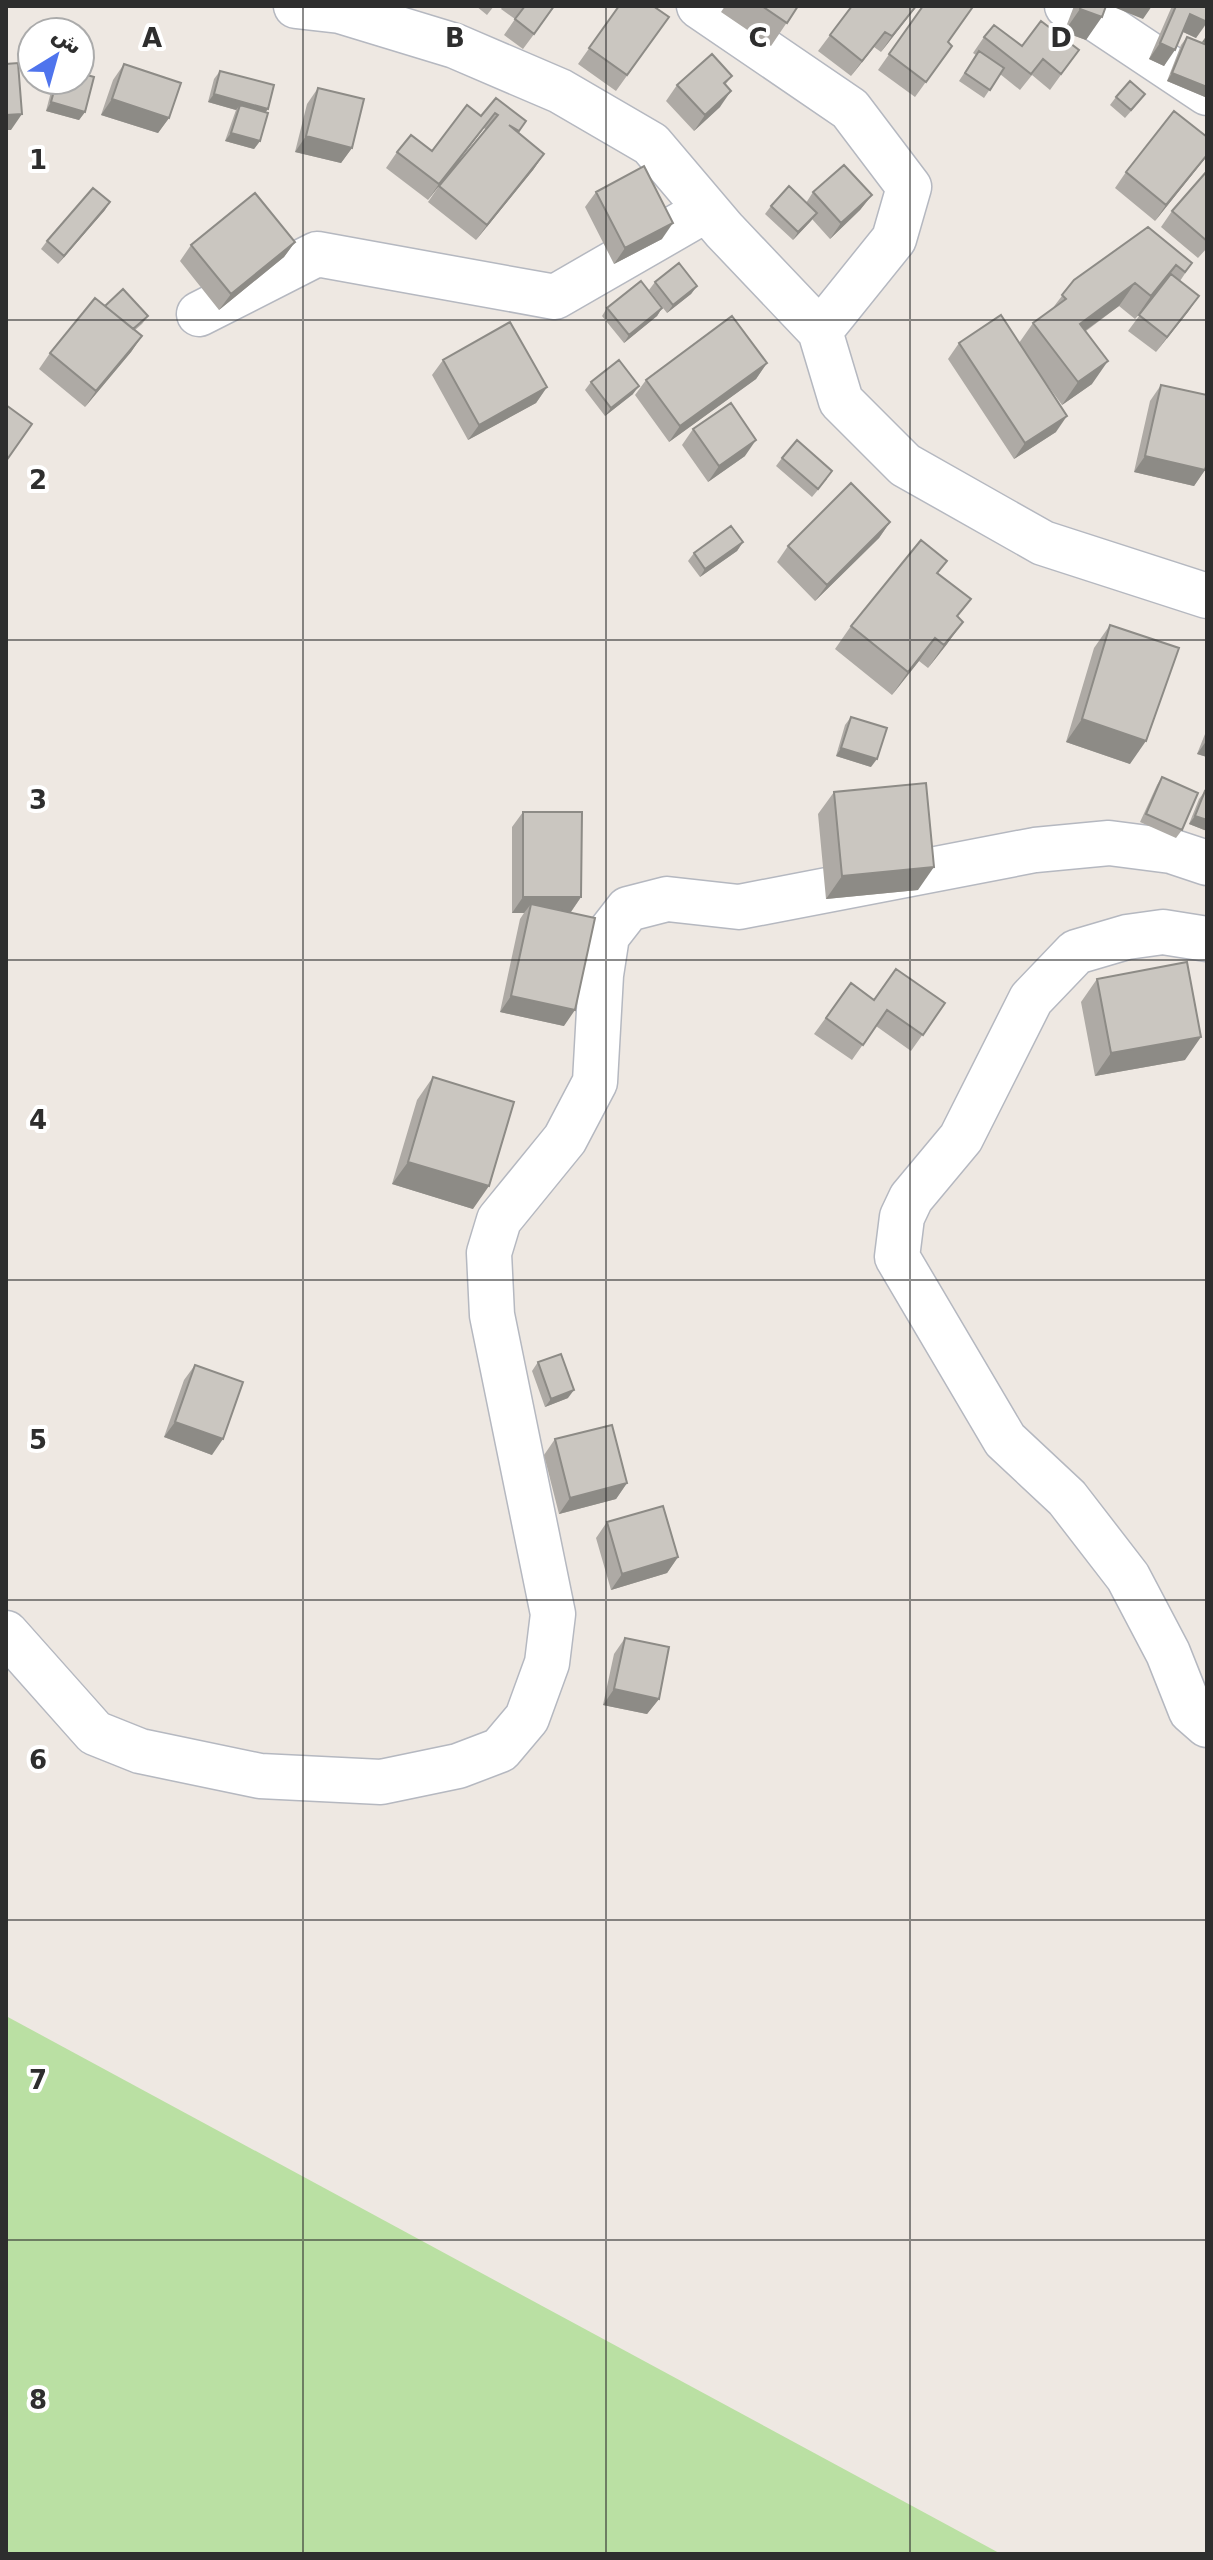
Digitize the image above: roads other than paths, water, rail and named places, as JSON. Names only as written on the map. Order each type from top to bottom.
[{"type":"street","points":[[296,6],[340,11],[455,46],[560,91],[651,144],[706,210],[820,331],[841,401],[905,465],[1043,543],[1207,596]]},
{"type":"street","points":[[699,6],[850,109],[909,187],[894,239],[820,331]]},
{"type":"street","points":[[1067,6],[1090,15],[1207,93]]},
{"type":"street","points":[[199,314],[317,254],[555,297],[706,210]]},
{"type":"street","points":[[1163,584],[1207,559]]},
{"type":"street","points":[[6,1633],[95,1733],[140,1751],[260,1776],[381,1782],[458,1766],[500,1750],[527,1718],[547,1663],[553,1614],[492,1315],[489,1253],[499,1220],[565,1139],[595,1082],[601,975],[607,936],[628,909],[667,899],[739,907],[1035,850],[1109,843],[1171,851],[1207,863]]},
{"type":"street","points":[[1207,939],[1163,932],[1127,937],[1076,952],[1031,999],[961,1138],[911,1198],[902,1217],[897,1257],[997,1429],[1067,1498],[1128,1577],[1168,1653],[1191,1711],[1207,1725]]}]
